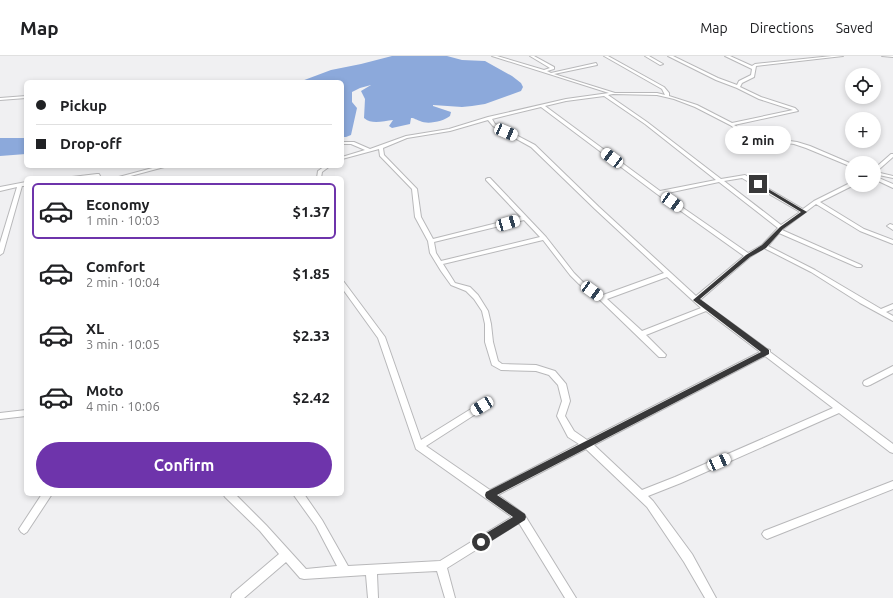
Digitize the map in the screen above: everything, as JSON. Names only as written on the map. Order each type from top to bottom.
[{"type":"street","points":[[494,56],[616,94]]},
{"type":"street","points":[[532,56],[553,68],[544,72]]},
{"type":"street","points":[[606,56],[664,88],[667,96]]},
{"type":"street","points":[[646,56],[661,64]]},
{"type":"street","points":[[670,56],[760,98],[794,109],[796,111],[731,124]]},
{"type":"street","points":[[727,56],[753,68]]},
{"type":"street","points":[[753,68],[756,65],[788,60],[842,56]]},
{"type":"street","points":[[884,56],[893,56]]},
{"type":"street","points":[[780,57],[788,60]]},
{"type":"street","points":[[550,73],[596,64]]},
{"type":"street","points":[[738,87],[740,82],[753,76],[753,68]]},
{"type":"street","points":[[344,157],[381,147],[406,137],[450,130],[489,118],[566,100],[616,94],[657,94],[696,106],[731,124],[751,137],[795,143],[845,163]]},
{"type":"street","points":[[605,95],[646,123],[780,230],[859,266]]},
{"type":"street","points":[[0,99],[24,97]]},
{"type":"street","points":[[542,106],[659,193],[748,256]]},
{"type":"street","points":[[489,118],[494,125],[533,146],[696,300],[767,352],[893,449]]},
{"type":"street","points":[[344,143],[352,143],[369,150]]},
{"type":"street","points":[[381,147],[382,155],[414,190],[418,217],[431,241],[433,253],[439,263],[453,284],[468,289],[476,297],[485,311],[488,324],[489,342],[495,363],[500,367],[536,368],[552,373],[562,384],[566,401],[561,416],[571,434],[586,444],[650,504],[688,558],[710,598]]},
{"type":"street","points":[[881,167],[893,155]]},
{"type":"street","points":[[125,176],[158,168]]},
{"type":"street","points":[[319,176],[320,171],[325,168]]},
{"type":"street","points":[[881,175],[893,177]]},
{"type":"street","points":[[659,193],[719,180],[745,177],[804,212]]},
{"type":"street","points":[[881,178],[893,186]]},
{"type":"street","points":[[488,179],[544,238],[572,274],[581,283],[602,298],[642,334],[662,355]]},
{"type":"street","points":[[0,189],[23,185],[1,250]]},
{"type":"street","points":[[696,300],[816,202],[845,188]]},
{"type":"street","points":[[816,202],[862,230],[893,242]]},
{"type":"street","points":[[431,241],[526,218]]},
{"type":"street","points":[[439,263],[544,238]]},
{"type":"street","points":[[764,246],[813,271],[893,319]]},
{"type":"street","points":[[602,298],[668,274]]},
{"type":"street","points":[[344,286],[381,337],[419,446],[521,517],[571,598]]},
{"type":"street","points":[[881,312],[893,306]]},
{"type":"street","points":[[642,334],[707,308]]},
{"type":"street","points":[[489,495],[767,352]]},
{"type":"street","points":[[867,382],[893,369]]},
{"type":"street","points":[[419,446],[482,406]]},
{"type":"street","points":[[640,495],[678,480],[840,409]]},
{"type":"street","points":[[0,416],[24,413]]},
{"type":"street","points":[[768,534],[893,484]]},
{"type":"street","points":[[24,529],[46,496]]},
{"type":"street","points":[[230,496],[263,528],[304,574],[441,566],[521,517]]},
{"type":"street","points":[[299,496],[319,523],[345,571]]},
{"type":"street","points":[[241,597],[286,555]]},
{"type":"street","points":[[441,566],[450,598]]},
{"type":"street","points":[[371,569],[373,598]]},
{"type":"water","points":[[392,56],[447,56],[462,60],[485,61],[512,76],[521,83],[523,87],[521,91],[485,104],[462,107],[433,105],[451,112],[450,116],[440,121],[431,122],[423,122],[411,118],[410,124],[392,128],[389,126],[393,120],[374,122],[364,118],[365,99],[361,91],[371,85],[360,88],[352,92],[352,102],[357,108],[351,135],[344,137],[344,80],[304,80],[331,70]]},
{"type":"water","points":[[0,138],[24,138],[24,154],[0,156]]},
{"type":"route","points":[[481,542],[521,517],[489,495],[767,352],[696,300],[748,256],[764,246],[781,228],[804,212],[758,184]]}]
